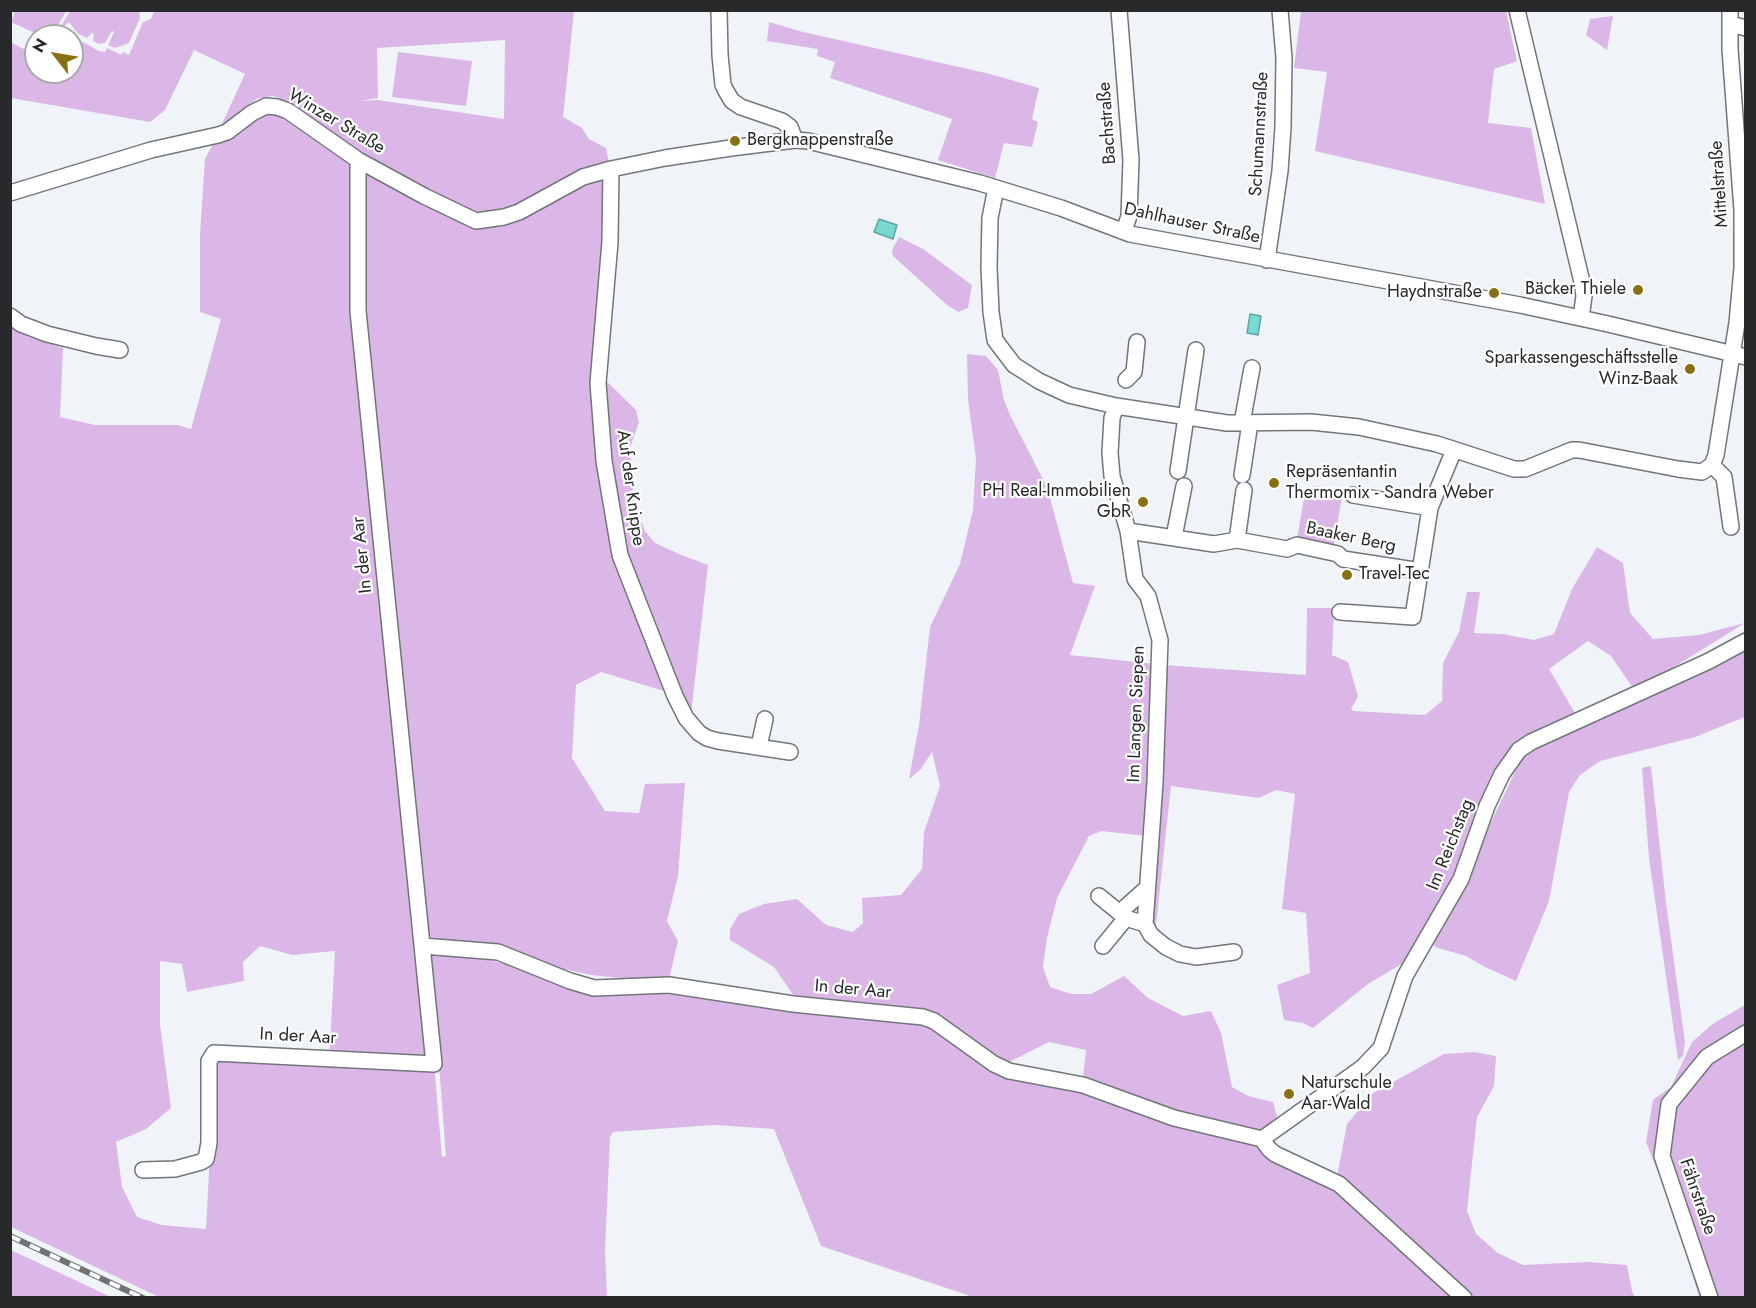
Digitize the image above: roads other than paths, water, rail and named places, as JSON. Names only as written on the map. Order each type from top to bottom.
[{"type":"street","points":[[719,10],[720,55],[723,85],[726,91],[741,107],[782,121],[790,127],[795,140]]},
{"type":"street","name":"Bachstraße","points":[[1119,10],[1131,160],[1129,216],[1124,231]]},
{"type":"street","name":"Schumannstraße","points":[[1267,260],[1279,183],[1283,127],[1284,58],[1280,10]]},
{"type":"street","points":[[1517,10],[1582,282],[1584,296],[1581,318]]},
{"type":"street","points":[[1730,17],[1746,28]]},
{"type":"street","name":"Mittelstraße","points":[[1712,465],[1738,355],[1737,323],[1743,243],[1730,17]]},
{"type":"street","name":"Winzer Straße","points":[[10,193],[128,156],[227,132],[252,113],[266,106],[288,111],[358,160],[476,221],[504,217],[519,212],[583,177],[605,171]]},
{"type":"street","name":"Dahlhauser Straße","points":[[605,171],[665,158],[795,140],[829,145],[996,188],[1124,231],[1581,318],[1738,355]]},
{"type":"street","name":"In der Aar","points":[[143,1170],[175,1169],[206,1159],[209,1143],[209,1061],[214,1053],[434,1064],[358,311],[358,160]]},
{"type":"street","name":"Auf der Knippe","points":[[605,171],[610,242],[598,383],[604,461],[620,555],[675,696],[686,718],[699,734],[707,738],[790,752]]},
{"type":"street","points":[[996,188],[990,218],[989,267],[993,332],[999,347],[1014,365],[1060,391],[1116,406],[1186,417],[1246,423],[1311,422],[1359,427],[1408,437],[1514,469],[1525,469],[1572,450],[1695,472],[1705,471],[1712,465],[1724,477],[1731,527]]},
{"type":"street","points":[[10,316],[21,324],[47,334],[120,350]]},
{"type":"street","points":[[1126,380],[1134,372],[1137,342]]},
{"type":"street","points":[[1174,537],[1186,417],[1196,350]]},
{"type":"street","points":[[1237,540],[1252,368]]},
{"type":"street","name":"Im Langen Siepen","points":[[1116,406],[1112,418],[1112,476],[1128,531],[1135,579],[1148,596],[1160,640],[1155,782],[1145,924]]},
{"type":"street","points":[[1340,612],[1413,617],[1430,508],[1454,450]]},
{"type":"street","points":[[1353,495],[1430,508]]},
{"type":"street","name":"Baaker Berg","points":[[1128,531],[1214,544],[1237,540],[1287,549],[1297,545],[1338,554],[1343,559],[1421,571]]},
{"type":"street","name":"Im Reichstag","points":[[1262,1139],[1363,1067],[1381,1048],[1405,976],[1461,879],[1487,806],[1502,774],[1520,750],[1531,742],[1746,642]]},
{"type":"street","points":[[759,746],[765,719]]},
{"type":"street","points":[[1103,946],[1123,915],[1147,888]]},
{"type":"street","points":[[1099,896],[1123,915],[1145,924],[1151,935],[1166,947],[1180,954],[1196,957],[1234,952]]},
{"type":"street","name":"In der Aar","points":[[423,946],[498,952],[570,981],[594,988],[669,985],[793,1004],[923,1017],[934,1021],[1000,1067],[1083,1085],[1174,1118],[1262,1139]]},
{"type":"street","name":"Fährstraße","points":[[1710,1298],[1662,1156],[1669,1104],[1707,1056],[1746,1034]]},
{"type":"street","points":[[1262,1139],[1275,1154],[1339,1184],[1464,1298]]},
{"type":"water","points":[[879,219],[897,225],[893,239],[874,232]]},
{"type":"water","points":[[1250,314],[1261,316],[1258,335],[1247,333]]},
{"type":"railway","points":[[10,1236],[143,1298]]},
{"type":"place","name":"Bergknappenstraße","points":[[735,141]]},
{"type":"place","name":"Bäcker Thiele","points":[[1638,290]]},
{"type":"place","name":"Haydnstraße","points":[[1494,293]]},
{"type":"place","name":"Sparkassengeschäftsstelle Winz-Baak","points":[[1690,369]]},
{"type":"place","name":"Repräsentantin Thermomix - Sandra Weber","points":[[1274,483]]},
{"type":"place","name":"PH Real-Immobilien GbR","points":[[1143,502]]},
{"type":"place","name":"Travel-Tec","points":[[1347,575]]},
{"type":"place","name":"Naturschule Aar-Wald","points":[[1289,1094]]}]
